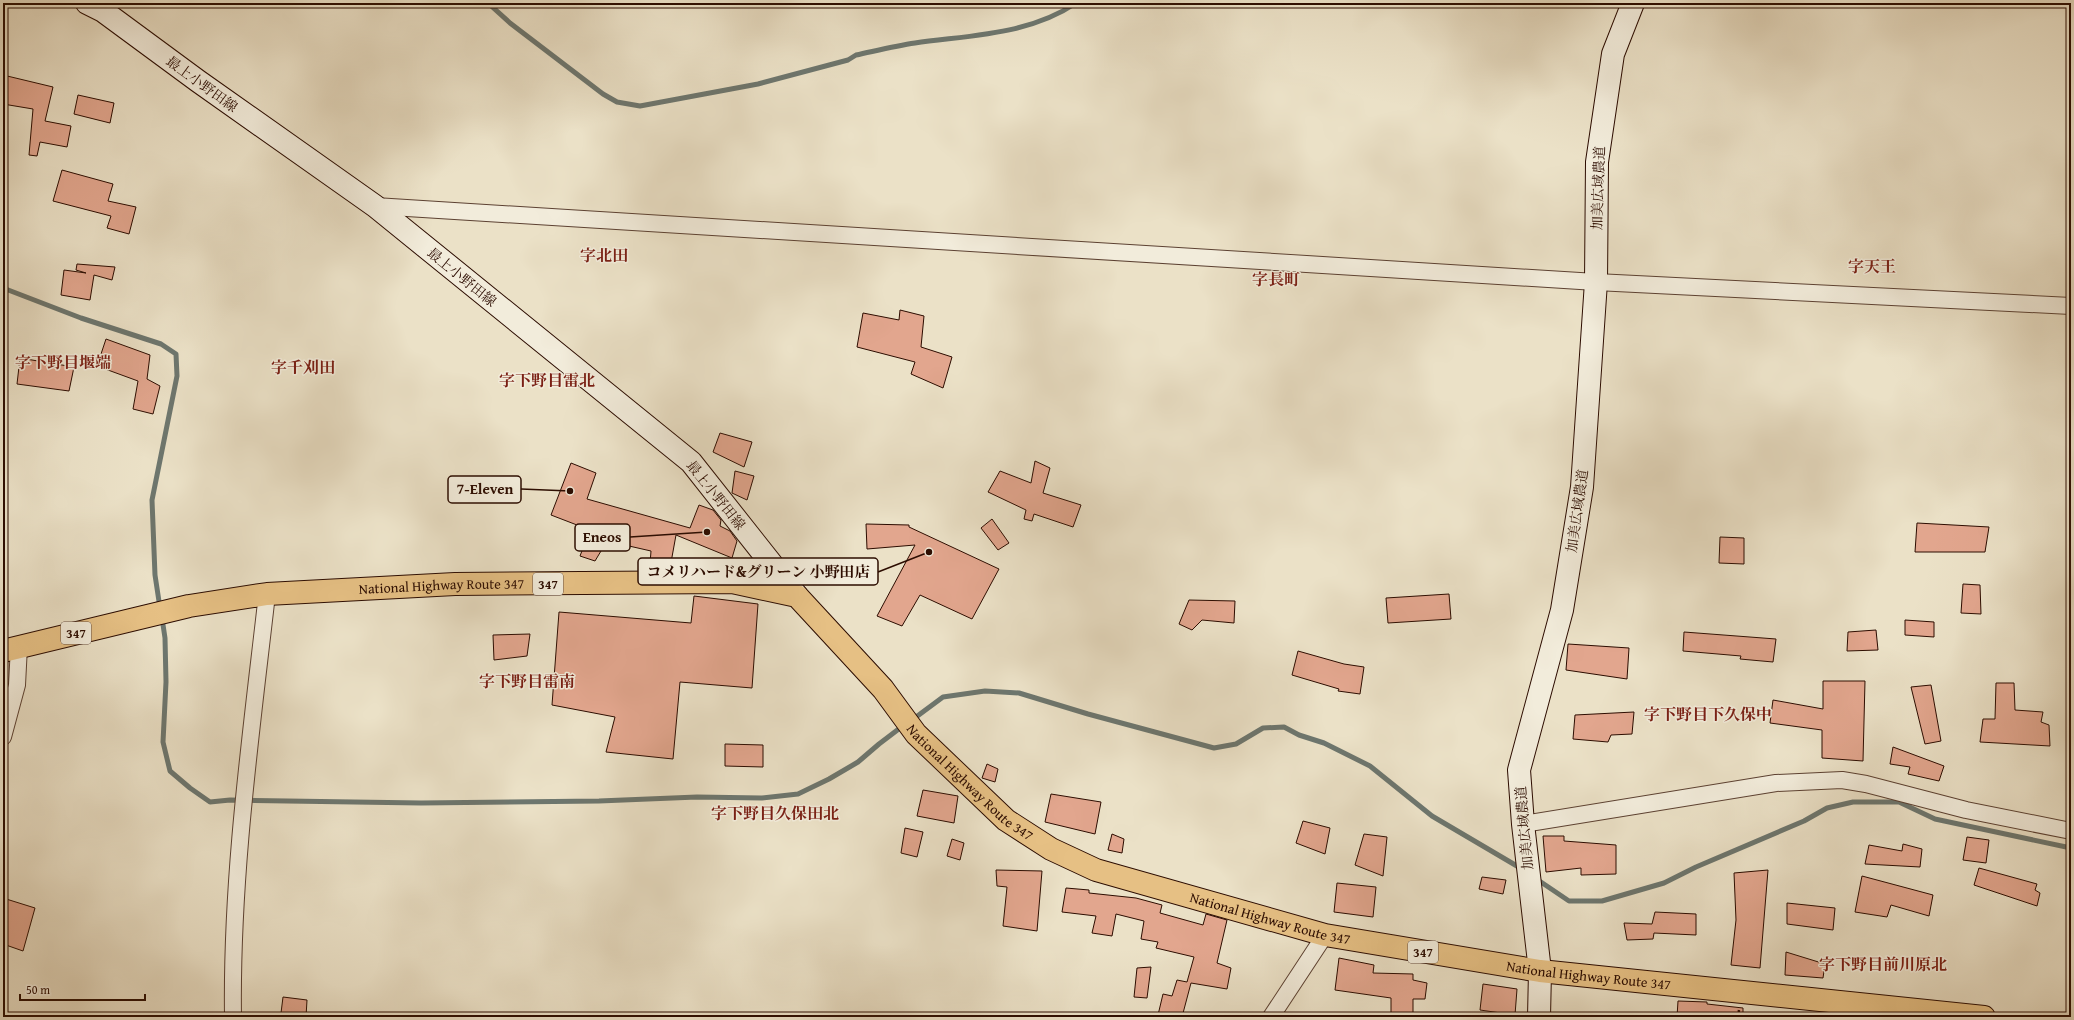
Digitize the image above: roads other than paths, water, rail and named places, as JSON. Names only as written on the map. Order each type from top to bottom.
[{"type":"highway","name":"National Highway Route 347","points":[[11,649],[172,610],[267,594],[454,584],[732,582],[797,596],[883,688],[916,734],[1006,820],[1051,849],[1096,870],[1325,935],[1540,972],[1984,1017]]},
{"type":"street","name":"加美広域農道","points":[[1539,1017],[1540,972],[1523,824],[1519,770],[1562,610],[1582,487],[1596,282],[1597,162],[1613,54],[1633,3]]},
{"type":"street","name":"最上小野田線","points":[[100,6],[198,81],[375,206],[691,462],[797,596]]},
{"type":"street","points":[[375,206],[1596,282],[2071,306]]},
{"type":"street","points":[[233,1017],[232,982],[242,812],[267,594]]},
{"type":"street","points":[[3,737],[16,685],[11,649]]},
{"type":"street","points":[[1523,824],[1776,783],[1842,780],[1866,784],[1966,810],[2071,831]]},
{"type":"street","points":[[1271,1017],[1325,935]]},
{"type":"waterway","points":[[488,3],[510,23],[603,94],[617,102],[640,106],[758,84],[848,60],[856,55],[893,47],[1019,28],[1058,14],[1076,3]]},
{"type":"waterway","points":[[3,288],[81,318],[161,344],[176,354],[177,376],[152,500],[155,575],[160,608]]},
{"type":"waterway","points":[[162,618],[165,638],[166,682],[163,742],[170,771],[210,802],[230,800],[421,803],[599,801],[697,797],[762,798],[798,794],[829,779],[858,762],[904,725]]},
{"type":"waterway","points":[[912,720],[943,697],[985,691],[1019,693],[1088,714],[1214,748],[1236,744],[1263,728],[1284,727],[1299,735],[1324,743],[1370,766],[1432,816],[1522,869]]},
{"type":"waterway","points":[[1535,878],[1569,901],[1602,901],[1664,883],[1696,867],[1804,821],[1827,808],[1853,802],[1899,802],[1935,819],[2071,848]]},
{"type":"place","name":"7-Eleven","points":[[570,491]]},
{"type":"place","name":"Eneos","points":[[707,532]]},
{"type":"place","name":"コメリハード&グリーン 小野田店","points":[[929,552]]},
{"type":"district","name":"字北田","points":[[604,255]]},
{"type":"district","name":"字天王","points":[[1872,266]]},
{"type":"district","name":"字長町","points":[[1276,279]]},
{"type":"district","name":"字下野目堰端","points":[[63,362]]},
{"type":"district","name":"字千刈田","points":[[303,367]]},
{"type":"district","name":"字下野目雷北","points":[[547,380]]},
{"type":"district","name":"字下野目雷南","points":[[527,681]]},
{"type":"district","name":"字下野目下久保中","points":[[1708,714]]},
{"type":"district","name":"字下野目久保田北","points":[[775,813]]},
{"type":"district","name":"字下野目前川原北","points":[[1883,964]]}]
